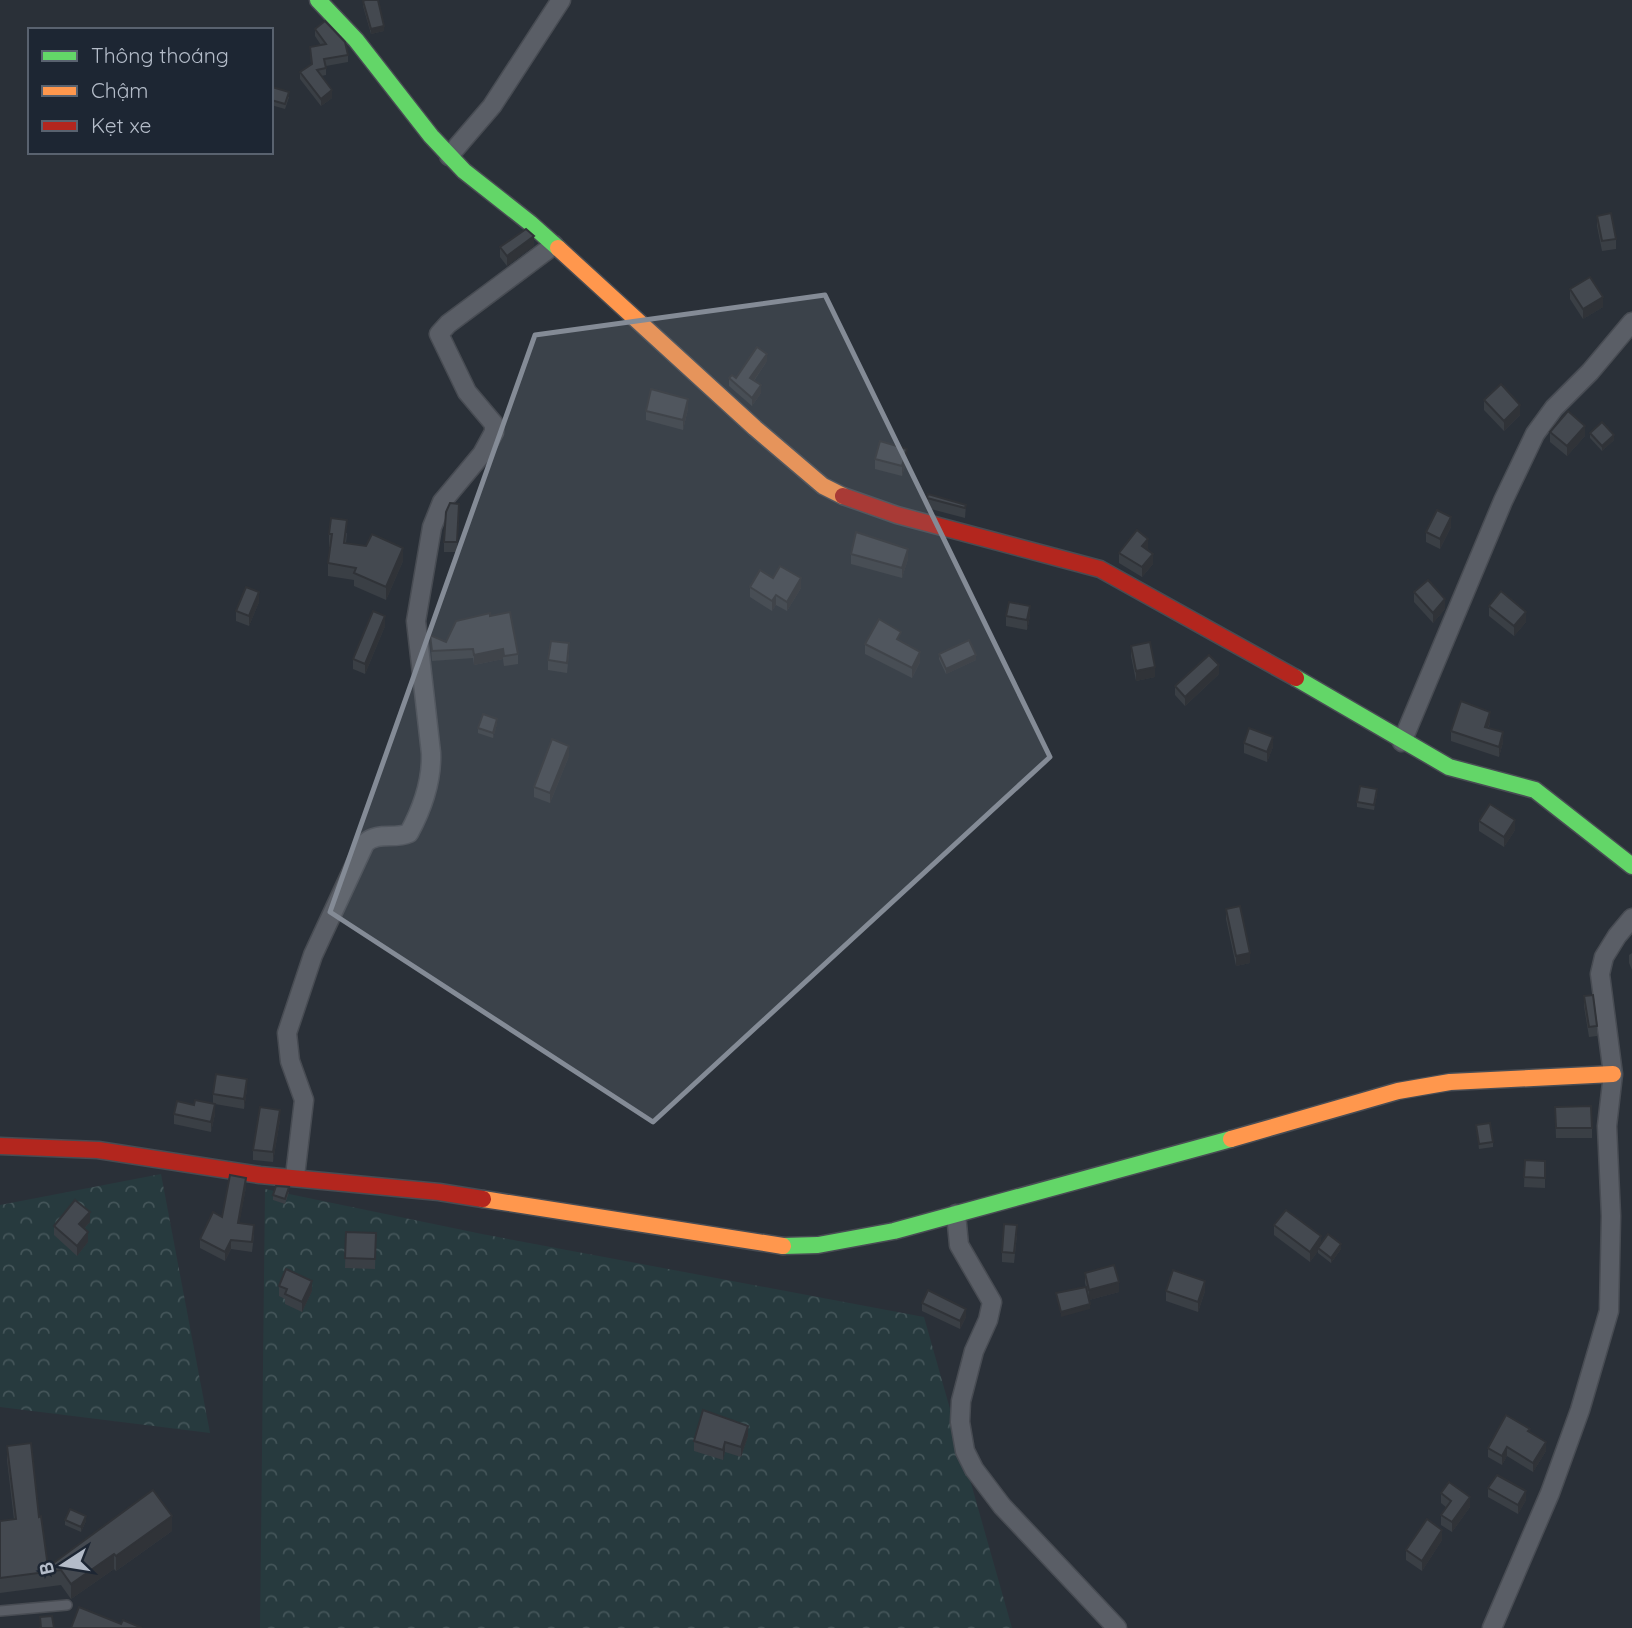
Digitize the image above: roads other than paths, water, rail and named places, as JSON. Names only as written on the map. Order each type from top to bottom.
[{"type":"street","points":[[318,0],[356,40],[464,171],[554,245],[755,428],[823,486],[836,494],[897,515],[1100,569],[1336,700],[1402,742],[1448,766],[1535,790],[1632,866]]},
{"type":"street","points":[[449,156],[492,106],[561,0]]},
{"type":"street","points":[[295,1177],[304,1100],[290,1061],[287,1033],[313,955],[365,843],[372,837],[402,836],[409,833],[428,786],[432,766],[416,621],[432,527],[442,502],[482,454],[494,432],[494,424],[467,392],[439,334],[448,324],[554,245]]},
{"type":"street","points":[[1402,742],[1503,501],[1535,434],[1554,408],[1590,372],[1632,323]]},
{"type":"street","points":[[1492,1628],[1550,1493],[1580,1410],[1609,1311],[1611,1216],[1607,1126],[1613,1074],[1600,981],[1601,965],[1617,936],[1632,918]]},
{"type":"street","points":[[0,1146],[98,1150],[260,1175],[439,1192],[792,1247],[833,1245],[956,1214],[1097,1177],[1398,1091],[1450,1082],[1613,1074]]},
{"type":"street","points":[[956,1214],[959,1245],[992,1302],[988,1320],[974,1351],[961,1401],[960,1422],[965,1451],[974,1469],[1002,1506],[1117,1628]]},
{"type":"lane","points":[[0,1611],[67,1605]]}]
